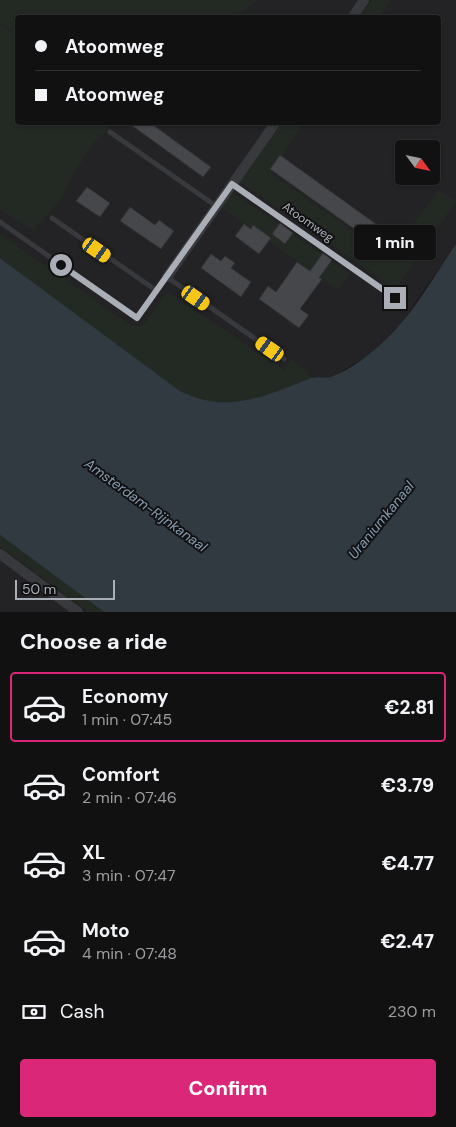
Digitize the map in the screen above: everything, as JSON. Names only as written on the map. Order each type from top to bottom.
[{"type":"street","points":[[354,15],[364,0]]},
{"type":"street","points":[[167,277],[274,125]]},
{"type":"street","points":[[0,554],[78,612]]},
{"type":"lane","points":[[110,132],[217,206]]},
{"type":"lane","name":"Atoomweg","points":[[232,184],[395,298]]},
{"type":"lane","points":[[52,218],[156,292]]},
{"type":"lane","points":[[0,222],[137,318],[167,277],[284,359]]},
{"type":"shaded area","points":[[0,0],[456,0],[456,244],[400,325],[368,356],[332,377],[313,378],[256,399],[180,391],[0,258]]},
{"type":"shaded area","points":[[0,0],[257,0],[237,15],[15,15],[15,33],[0,22]]},
{"type":"shaded area","points":[[372,0],[391,0],[380,15],[361,15]]},
{"type":"shaded area","points":[[0,24],[15,35],[15,125],[110,125],[104,134],[93,144],[53,209],[33,230],[0,209]]},
{"type":"shaded area","points":[[281,125],[303,125],[269,172],[390,257],[439,190],[456,201],[396,289],[240,182]]},
{"type":"shaded area","points":[[232,194],[350,274],[338,290],[222,208]]},
{"type":"shaded area","points":[[0,234],[132,326],[143,325],[167,292],[284,370],[292,359],[313,378],[257,399],[242,402],[212,402],[198,399],[180,391],[0,258]]},
{"type":"shaded area","points":[[0,535],[104,612],[0,612]]},
{"type":"shaded area","points":[[0,535],[104,612],[89,612],[0,546]]},
{"type":"water","points":[[456,244],[456,612],[104,612],[0,535],[0,258],[180,391],[214,402],[230,402],[262,396],[311,378],[331,377],[347,370],[360,361],[383,342],[404,320]]},
{"type":"building","points":[[131,125],[153,125],[211,167],[203,177]]},
{"type":"building","points":[[280,155],[401,242],[392,256],[270,169]]},
{"type":"building","points":[[87,187],[110,203],[100,217],[76,201]]},
{"type":"building","points":[[130,207],[155,225],[159,220],[174,231],[161,249],[120,221]]},
{"type":"building","points":[[280,223],[293,233],[285,244],[272,234]]},
{"type":"building","points":[[244,224],[251,229],[253,225],[271,238],[259,254],[235,236]]},
{"type":"building","points":[[323,253],[332,260],[319,278],[322,279],[300,309],[309,315],[299,328],[259,299],[268,286],[276,292],[297,262],[310,271]]},
{"type":"building","points":[[211,254],[221,261],[225,256],[235,263],[231,268],[251,282],[241,297],[201,268]]},
{"type":"route","points":[[61,265],[137,318],[232,184],[395,298]]},
{"type":"water label","name":"Amsterdam-Rijnkanaal","points":[[146,505]]},
{"type":"water label","name":"Uraniumkanaal","points":[[381,520]]}]
